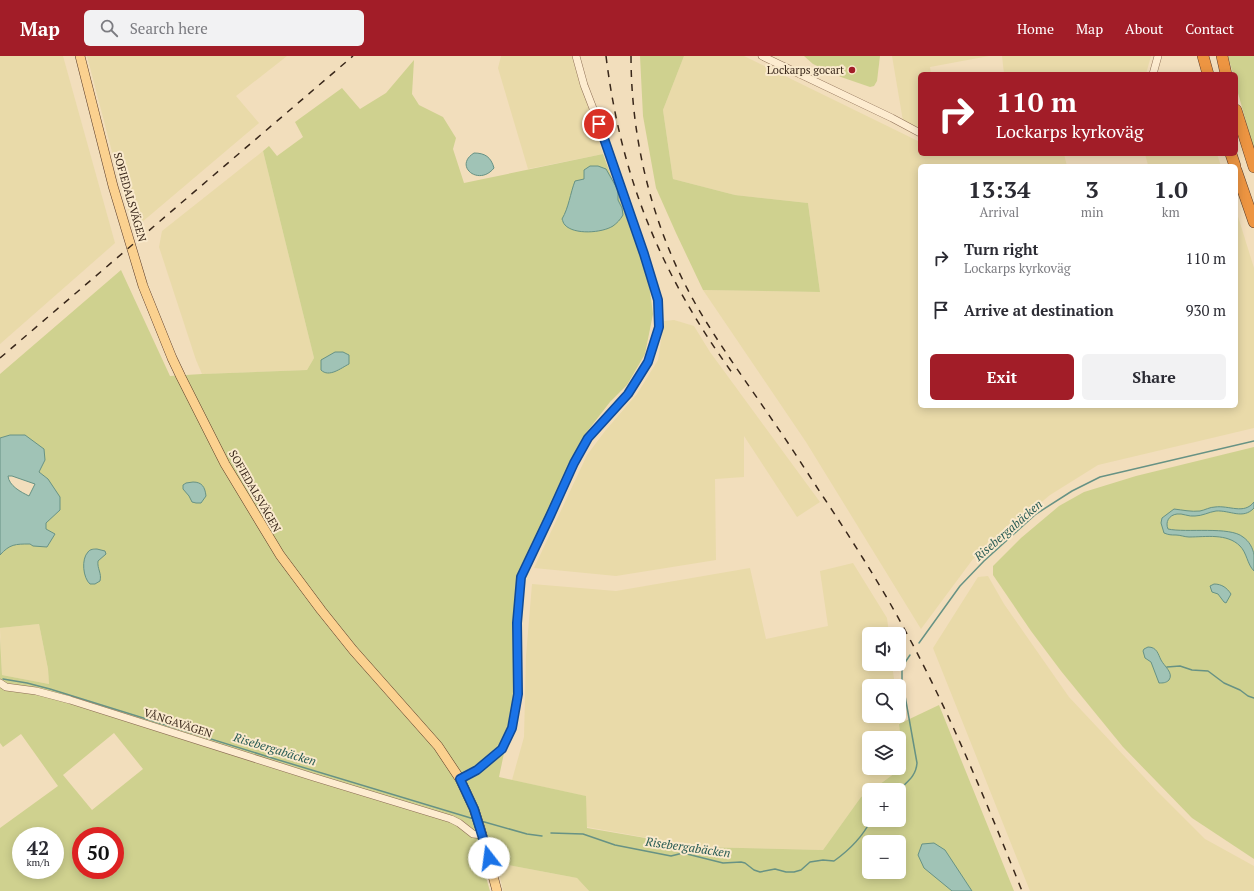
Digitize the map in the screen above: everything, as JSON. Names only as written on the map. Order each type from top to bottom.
[{"type":"highway","points":[[1203,56],[1207,72]]},
{"type":"highway","points":[[1222,56],[1226,72]]},
{"type":"highway","points":[[1238,116],[1254,167]]},
{"type":"highway","points":[[1238,176],[1254,222]]},
{"type":"main road","name":"SOFIEDALSVÄGEN","points":[[80,56],[113,186],[143,286],[172,358],[225,464],[280,555],[353,650],[433,740],[460,779],[475,812],[482,833],[497,891]]},
{"type":"street","points":[[460,779],[477,770],[502,749],[512,728],[518,694],[517,623],[521,577],[574,463],[588,438],[628,394],[648,362],[659,327],[658,300],[648,267],[604,137],[584,85],[576,56]]},
{"type":"street","points":[[762,56],[918,132]]},
{"type":"street","points":[[1154,72],[1158,56]]},
{"type":"street","name":"VÅNGAVÄGEN","points":[[0,683],[6,687],[36,691],[70,700],[451,819],[459,823],[473,834],[482,833]]},
{"type":"shaded area","points":[[0,56],[63,56],[115,243],[0,344]]},
{"type":"shaded area","points":[[87,56],[287,56],[236,96],[259,123],[135,228],[124,198]]},
{"type":"shaded area","points":[[501,56],[573,56],[603,154],[528,169],[498,68]]},
{"type":"shaded area","points":[[684,56],[744,56],[918,141],[918,156],[1064,156],[1066,164],[918,164],[918,408],[1238,408],[1238,216],[1254,268],[1254,428],[1098,465],[1050,495],[973,559],[921,629],[806,442],[703,290],[820,292],[808,203],[735,195],[673,179],[663,110]]},
{"type":"shaded area","points":[[892,56],[989,56],[930,67],[931,72],[918,72],[918,127],[903,121]]},
{"type":"shaded area","points":[[1002,56],[1151,56],[1147,72],[1004,72]]},
{"type":"shaded area","points":[[263,151],[314,358],[307,370],[202,374],[159,247],[162,231]]},
{"type":"shaded area","points":[[474,153],[487,156],[494,168],[482,176],[470,172],[466,164],[468,158]]},
{"type":"shaded area","points":[[1146,156],[1218,156],[1220,164],[1148,164]]},
{"type":"shaded area","points":[[590,166],[598,166],[606,169],[618,190],[618,200],[622,208],[623,215],[613,226],[602,230],[581,232],[569,228],[563,223],[562,219],[575,181],[584,179],[584,170]]},
{"type":"shaded area","points":[[674,320],[694,326],[710,352],[820,502],[797,517],[744,436],[744,477],[715,479],[716,560],[616,576],[534,568],[587,455],[605,431],[637,394],[658,360],[664,321]]},
{"type":"shaded area","points":[[335,352],[343,352],[349,355],[349,364],[335,372],[324,372],[321,370],[321,360]]},
{"type":"shaded area","points":[[10,435],[25,435],[44,449],[45,460],[39,472],[48,479],[60,497],[60,510],[46,523],[46,529],[55,534],[47,547],[33,546],[30,544],[17,545],[10,547],[0,555],[0,438]],"holes":[[[8,476],[35,484],[29,496],[13,486]]]},
{"type":"shaded area","points":[[193,482],[201,484],[205,490],[206,496],[201,503],[192,502],[183,489],[183,485]]},
{"type":"shaded area","points":[[1254,502],[1254,508],[1250,512],[1236,514],[1216,511],[1198,516],[1177,514],[1170,517],[1167,524],[1168,529],[1228,532],[1243,537],[1253,550],[1254,571],[1244,552],[1235,542],[1223,537],[1189,537],[1167,534],[1164,533],[1161,523],[1162,518],[1174,509],[1200,511],[1211,507],[1220,507],[1241,509],[1250,506]]},
{"type":"shaded area","points":[[92,549],[105,551],[106,554],[98,561],[100,581],[95,584],[90,584],[84,573],[84,559],[89,551]]},
{"type":"shaded area","points":[[853,563],[887,618],[888,627],[862,627],[862,671],[893,671],[894,679],[862,679],[862,723],[899,723],[899,731],[862,731],[862,775],[892,775],[881,783],[862,783],[862,796],[823,850],[698,847],[587,827],[585,796],[512,780],[524,737],[526,656],[532,584],[616,591],[750,568],[766,639],[828,626],[820,571]]},
{"type":"shaded area","points":[[988,576],[1004,604],[1069,697],[1157,791],[1205,839],[1254,866],[1254,891],[1030,891],[933,648],[978,577]]},
{"type":"shaded area","points":[[1214,584],[1224,587],[1231,594],[1226,603],[1218,594],[1212,592],[1210,586]]},
{"type":"shaded area","points":[[39,624],[48,669],[49,684],[2,675],[0,628]]},
{"type":"shaded area","points":[[1148,647],[1151,647],[1157,651],[1169,672],[1170,677],[1167,682],[1159,683],[1151,662],[1145,658],[1143,651]]},
{"type":"shaded area","points":[[934,843],[945,850],[972,891],[952,891],[924,868],[918,855],[922,844]]},
{"type":"shaded area","points":[[497,863],[577,878],[589,891],[503,891]]},
{"type":"green space","points":[[640,56],[684,56],[663,110],[673,179],[735,195],[808,203],[820,292],[703,290],[656,188],[643,116]]},
{"type":"green space","name":"Lockarps gocart","points":[[804,56],[880,56],[877,81],[874,86],[870,87],[841,77],[813,64]]},
{"type":"green space","points":[[1228,56],[1254,56],[1254,150],[1238,93],[1238,72],[1232,72]]},
{"type":"green space","points":[[414,60],[412,94],[419,105],[443,117],[456,138],[453,149],[464,183],[603,154],[648,276],[653,314],[645,354],[627,385],[610,402],[586,433],[518,574],[512,715],[499,777],[586,796],[587,828],[698,847],[823,850],[862,796],[862,827],[906,827],[906,783],[881,783],[892,775],[906,775],[906,731],[900,731],[899,724],[906,723],[906,721],[939,705],[1014,891],[589,891],[577,878],[481,860],[490,891],[0,891],[0,828],[58,786],[21,734],[3,747],[0,743],[0,637],[2,675],[49,684],[48,669],[39,624],[0,628],[0,555],[10,545],[20,543],[47,547],[55,534],[46,529],[45,523],[60,510],[48,479],[39,472],[45,460],[10,435],[0,438],[0,374],[121,270],[170,376],[307,370],[314,358],[263,151],[269,146],[277,156],[303,137],[295,122],[342,88],[360,109],[386,93]],"holes":[[[114,733],[143,769],[92,810],[63,775]]]},
{"type":"green space","points":[[1254,447],[1254,859],[1192,818],[1123,747],[1061,671],[1031,631],[993,575],[993,566],[1021,538],[1059,506],[1084,492],[1136,476]]},
{"type":"waterway","name":"Risebergabäcken","points":[[919,643],[960,586],[984,561],[1036,514],[1072,491],[1100,477],[1254,441]]},
{"type":"waterway","name":"Risebergabäcken","points":[[906,783],[913,775],[917,763],[902,679],[902,667],[910,655]]},
{"type":"waterway","points":[[1167,667],[1180,666],[1192,670],[1208,671],[1224,683],[1254,698]]},
{"type":"waterway","name":"Risebergabäcken","points":[[3,679],[50,689],[474,819]]},
{"type":"waterway","name":"Risebergabäcken","points":[[481,821],[527,834],[542,836]]},
{"type":"waterway","name":"Risebergabäcken","points":[[551,833],[583,834],[615,845],[671,856],[683,853],[723,863],[741,862],[760,872],[775,869],[786,872],[794,872],[801,870],[810,862],[823,860],[834,861],[855,843],[867,827]]},
{"type":"railway","points":[[0,358],[353,56]]},
{"type":"railway","points":[[606,56],[613,101],[622,143],[648,224],[665,262],[685,300],[707,337],[733,374]]},
{"type":"railway","points":[[631,56],[635,120],[647,184],[656,215],[680,275],[714,334],[788,442],[848,535],[907,633],[960,742],[1022,891]]},
{"type":"place","name":"Lockarps gocart","points":[[852,70]]},
{"type":"route","points":[[489,858],[474,809],[460,779],[477,770],[502,749],[512,728],[518,694],[517,623],[521,577],[574,463],[588,438],[628,394],[648,362],[659,327],[658,300],[644,254],[599,124]]}]
